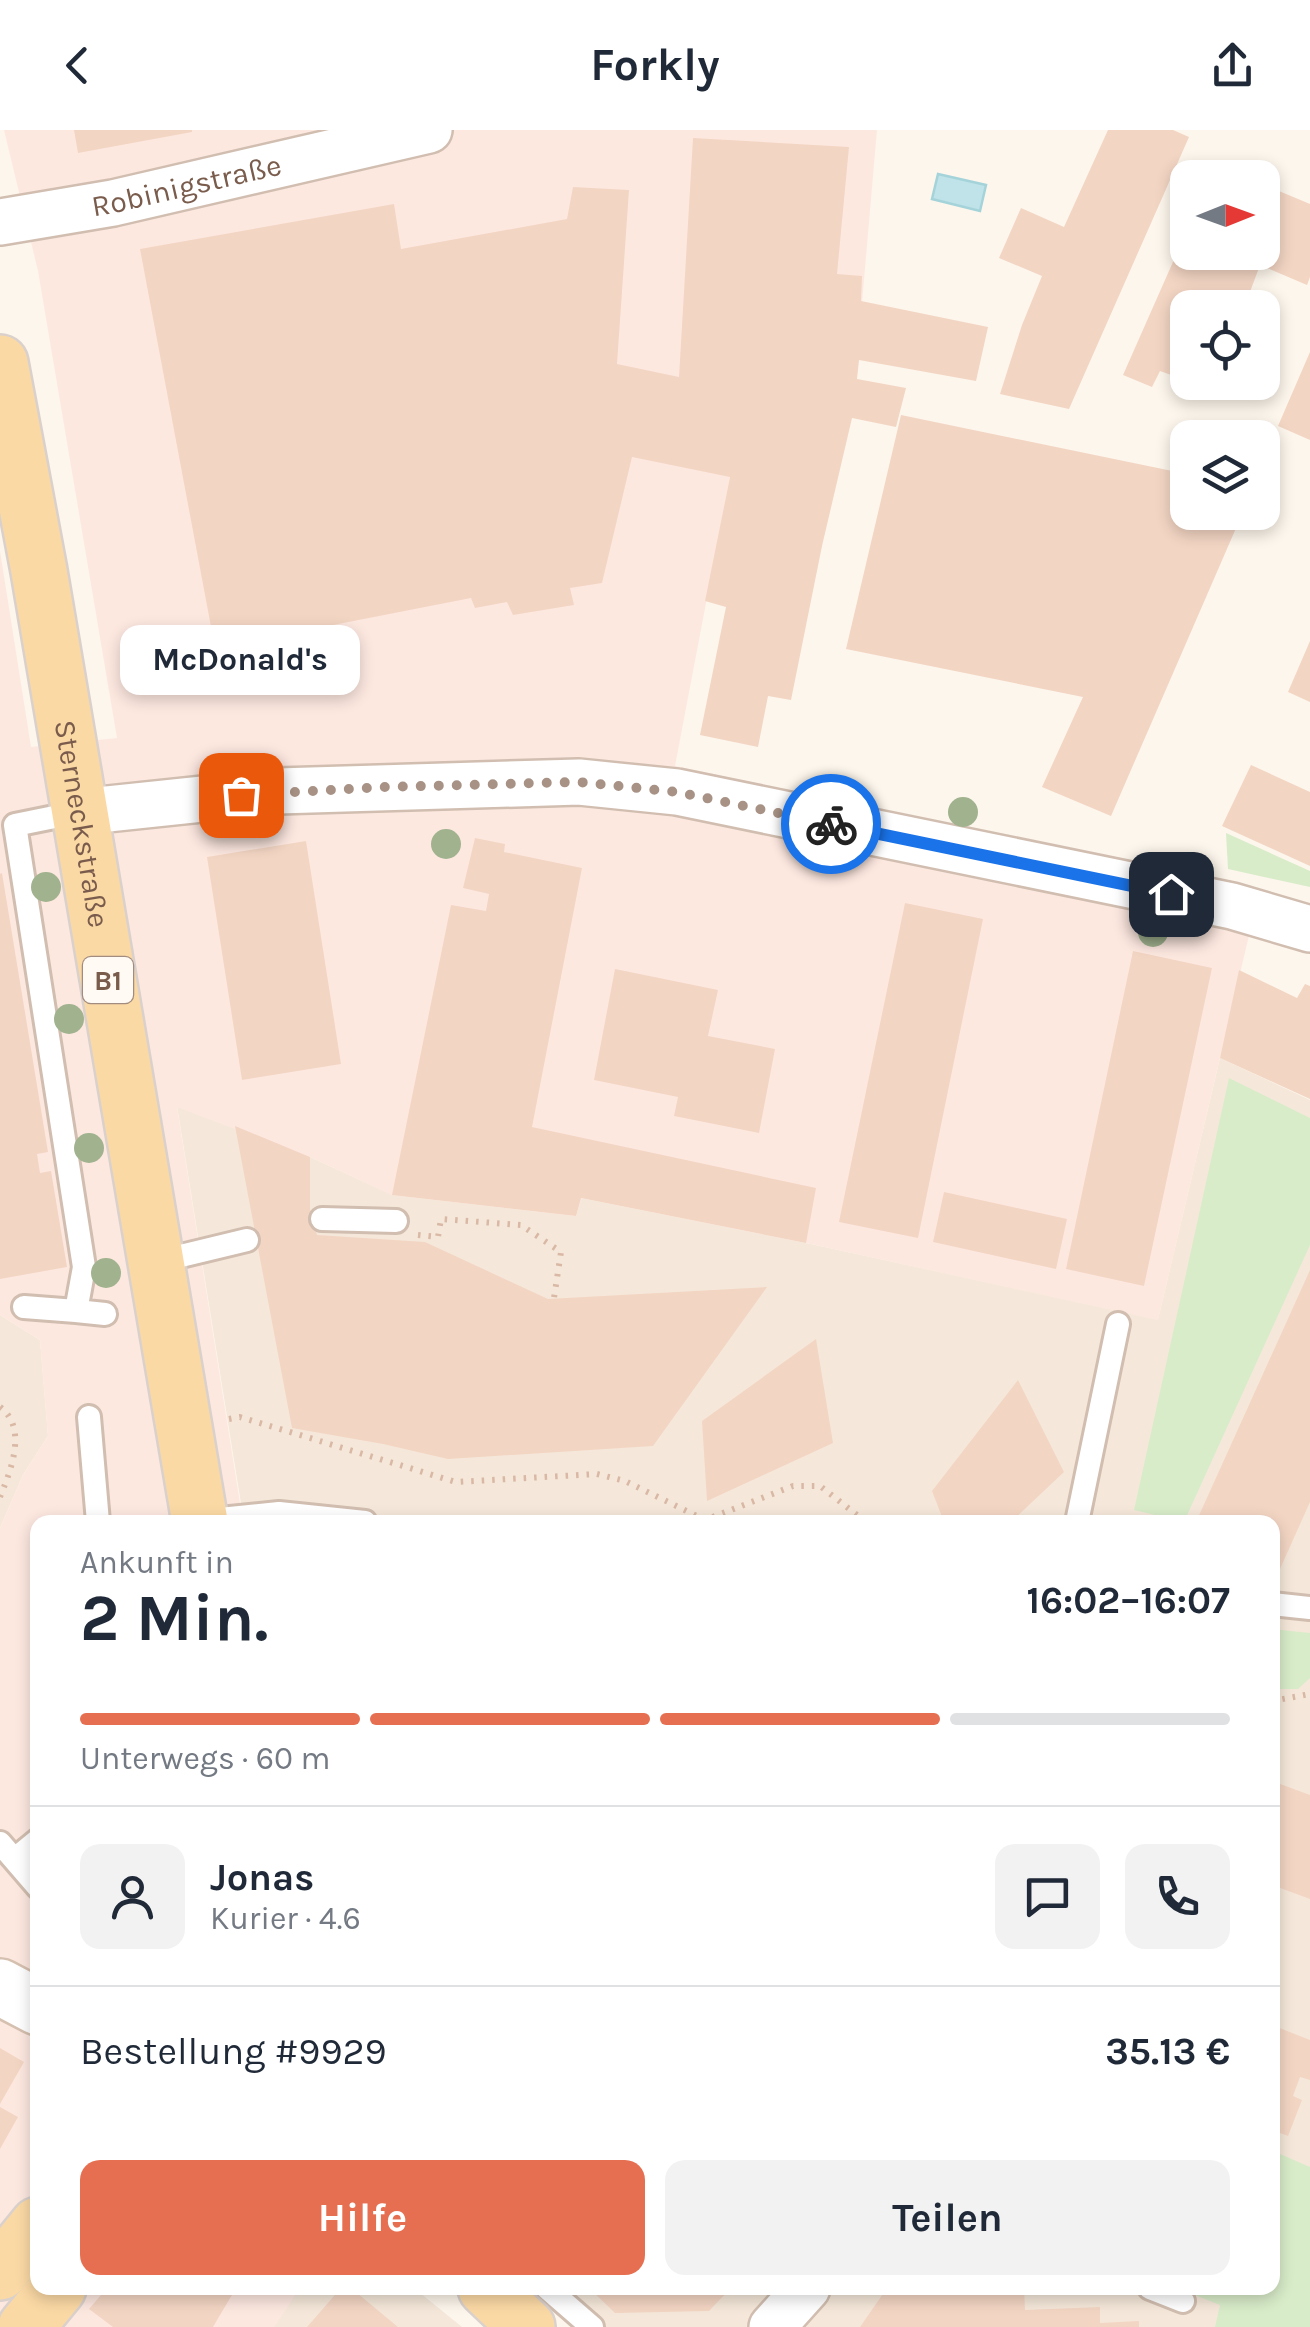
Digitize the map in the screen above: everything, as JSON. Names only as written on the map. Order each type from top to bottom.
[{"type":"main road","name":"Sterneckstraße","points":[[0,364],[40,571],[199,1515]]},
{"type":"main road","points":[[0,2272],[30,2235]]},
{"type":"main road","points":[[26,2327],[52,2295]]},
{"type":"main road","points":[[493,2295],[527,2327]]},
{"type":"street","name":"Robinigstraße","points":[[0,222],[113,204],[429,130]]},
{"type":"street","points":[[79,812],[278,791],[579,782],[677,792],[1232,906],[1310,929]]},
{"type":"street","points":[[772,2327],[801,2295]]},
{"type":"lane","points":[[76,1311],[84,1266],[15,824],[79,812]]},
{"type":"lane","points":[[322,1219],[396,1221]]},
{"type":"lane","points":[[156,1262],[247,1240]]},
{"type":"lane","points":[[24,1307],[105,1314]]},
{"type":"lane","points":[[1078,1515],[1118,1324]]},
{"type":"lane","points":[[89,1417],[97,1515]]},
{"type":"lane","points":[[273,1515],[299,1515]]},
{"type":"lane","points":[[1280,1605],[1310,1608]]},
{"type":"lane","points":[[7,1851],[30,1878]]},
{"type":"lane","points":[[555,2295],[592,2327]]},
{"type":"lane","points":[[1167,2295],[1182,2301]]},
{"type":"path","points":[[396,1221],[401,1234],[438,1237],[441,1219],[522,1225],[561,1252],[554,1298]]},
{"type":"path","points":[[0,1407],[14,1426],[13,1466],[0,1496]]},
{"type":"path","points":[[184,1426],[240,1417],[456,1482],[597,1474],[625,1482],[694,1515]]},
{"type":"path","points":[[718,1515],[794,1486],[820,1486],[857,1515]]},
{"type":"path","points":[[1280,1700],[1310,1694]]},
{"type":"shaded area","points":[[4,130],[877,130],[852,418],[730,477],[675,766],[1260,889],[1158,1320],[582,1198],[576,1216],[392,1195],[310,1157],[177,1107],[242,1515],[30,1515],[30,2295],[295,2295],[274,2327],[0,2327],[0,1528],[23,1475],[48,1436],[40,1340],[0,1315],[0,551],[31,747],[117,738],[38,271]]},
{"type":"shaded area","points":[[1220,1058],[1310,1100],[1310,2327],[579,2327],[545,2295],[1280,2295],[1280,1515],[243,1515],[177,1106],[310,1157],[393,1195],[576,1216],[581,1198],[1158,1319]]},
{"type":"shaded area","points":[[0,1315],[40,1340],[48,1436],[23,1475],[0,1528]]},
{"type":"shaded area","points":[[89,2295],[423,2295],[462,2327],[62,2327]]},
{"type":"green space","points":[[1226,833],[1310,871],[1310,887],[1228,869]]},
{"type":"green space","points":[[1229,1078],[1310,1118],[1310,1245],[1187,1515],[1155,1515],[1134,1510]]},
{"type":"green space","points":[[1280,1630],[1310,1633],[1310,1678],[1298,1689],[1280,1689]]},
{"type":"green space","points":[[1280,2154],[1310,2167],[1310,2327],[1215,2327],[1220,2305],[1195,2295],[1280,2295]]},
{"type":"water","points":[[938,174],[986,185],[980,211],[932,199]]},
{"type":"building","points":[[74,130],[192,130],[192,132],[78,153]]},
{"type":"building","points":[[1108,130],[1173,130],[1189,137],[1179,160],[1170,160],[1170,180],[1069,409],[1000,394],[1042,276],[999,258],[1021,208],[1064,227]]},
{"type":"building","points":[[693,138],[849,147],[837,274],[862,276],[861,301],[988,327],[976,381],[859,360],[857,379],[906,388],[896,427],[852,418],[791,700],[768,696],[758,747],[700,735],[726,607],[705,601],[730,477],[632,457],[602,583],[570,588],[574,605],[513,615],[507,602],[475,608],[471,598],[215,648],[140,249],[394,204],[401,249],[567,219],[573,187],[629,190],[617,364],[679,377]]},
{"type":"building","points":[[1280,192],[1310,204],[1307,285],[1272,270],[1280,270]]},
{"type":"building","points":[[1170,269],[1258,270],[1251,290],[1170,290],[1170,375],[1160,371],[1152,387],[1123,375]]},
{"type":"building","points":[[1310,352],[1310,440],[1280,427]]},
{"type":"building","points":[[901,415],[1170,471],[1170,530],[1235,530],[1111,816],[1042,787],[1083,697],[846,649]]},
{"type":"building","points":[[1310,641],[1310,702],[1288,692]]},
{"type":"building","points":[[1251,765],[1310,792],[1310,866],[1222,826]]},
{"type":"building","points":[[475,838],[505,844],[504,852],[582,868],[532,1127],[816,1188],[806,1243],[581,1198],[576,1216],[392,1195],[451,905],[486,911],[489,894],[463,888]]},
{"type":"building","points":[[306,841],[341,1064],[242,1080],[207,857]]},
{"type":"building","points":[[0,874],[48,1152],[37,1154],[40,1173],[51,1171],[67,1267],[0,1279]]},
{"type":"building","points":[[905,903],[983,919],[918,1238],[839,1222]]},
{"type":"building","points":[[1133,951],[1212,968],[1144,1286],[1066,1269]]},
{"type":"building","points":[[615,969],[718,990],[708,1036],[775,1049],[759,1133],[674,1116],[678,1097],[594,1080]]},
{"type":"building","points":[[1239,970],[1297,998],[1305,984],[1310,986],[1310,1099],[1220,1058]]},
{"type":"building","points":[[235,1126],[310,1157],[310,1209],[317,1235],[425,1242],[548,1299],[767,1287],[653,1446],[448,1459],[292,1428]]},
{"type":"building","points":[[944,1192],[1067,1219],[1056,1269],[933,1242]]},
{"type":"building","points":[[1310,1270],[1310,1502],[1280,1569],[1280,1515],[1199,1515]]},
{"type":"building","points":[[816,1339],[833,1443],[707,1501],[702,1421]]},
{"type":"building","points":[[1018,1380],[1064,1472],[1018,1515],[941,1515],[932,1491]]},
{"type":"building","points":[[1280,1784],[1310,1795],[1310,1899],[1280,1888]]},
{"type":"building","points":[[1280,2028],[1310,2040],[1310,2080],[1300,2077],[1293,2096],[1302,2100],[1288,2136],[1280,2133]]},
{"type":"building","points":[[0,2048],[24,2062],[0,2104]]},
{"type":"building","points":[[0,2107],[18,2117],[0,2149]]},
{"type":"building","points":[[101,2295],[232,2295],[213,2327],[113,2327],[89,2309]]},
{"type":"building","points":[[335,2295],[359,2295],[398,2327],[307,2327]]},
{"type":"building","points":[[596,2295],[724,2295],[709,2311],[615,2313]]},
{"type":"building","points":[[882,2295],[1024,2295],[1025,2310],[1100,2307],[1100,2323],[1139,2321],[1139,2327],[860,2327]]},
{"type":"way so far","points":[[241,795],[579,782],[677,792],[831,824]]},
{"type":"place","name":"McDonald's","points":[[241,795]]},
{"type":"route","points":[[831,824],[1171,894]]}]
